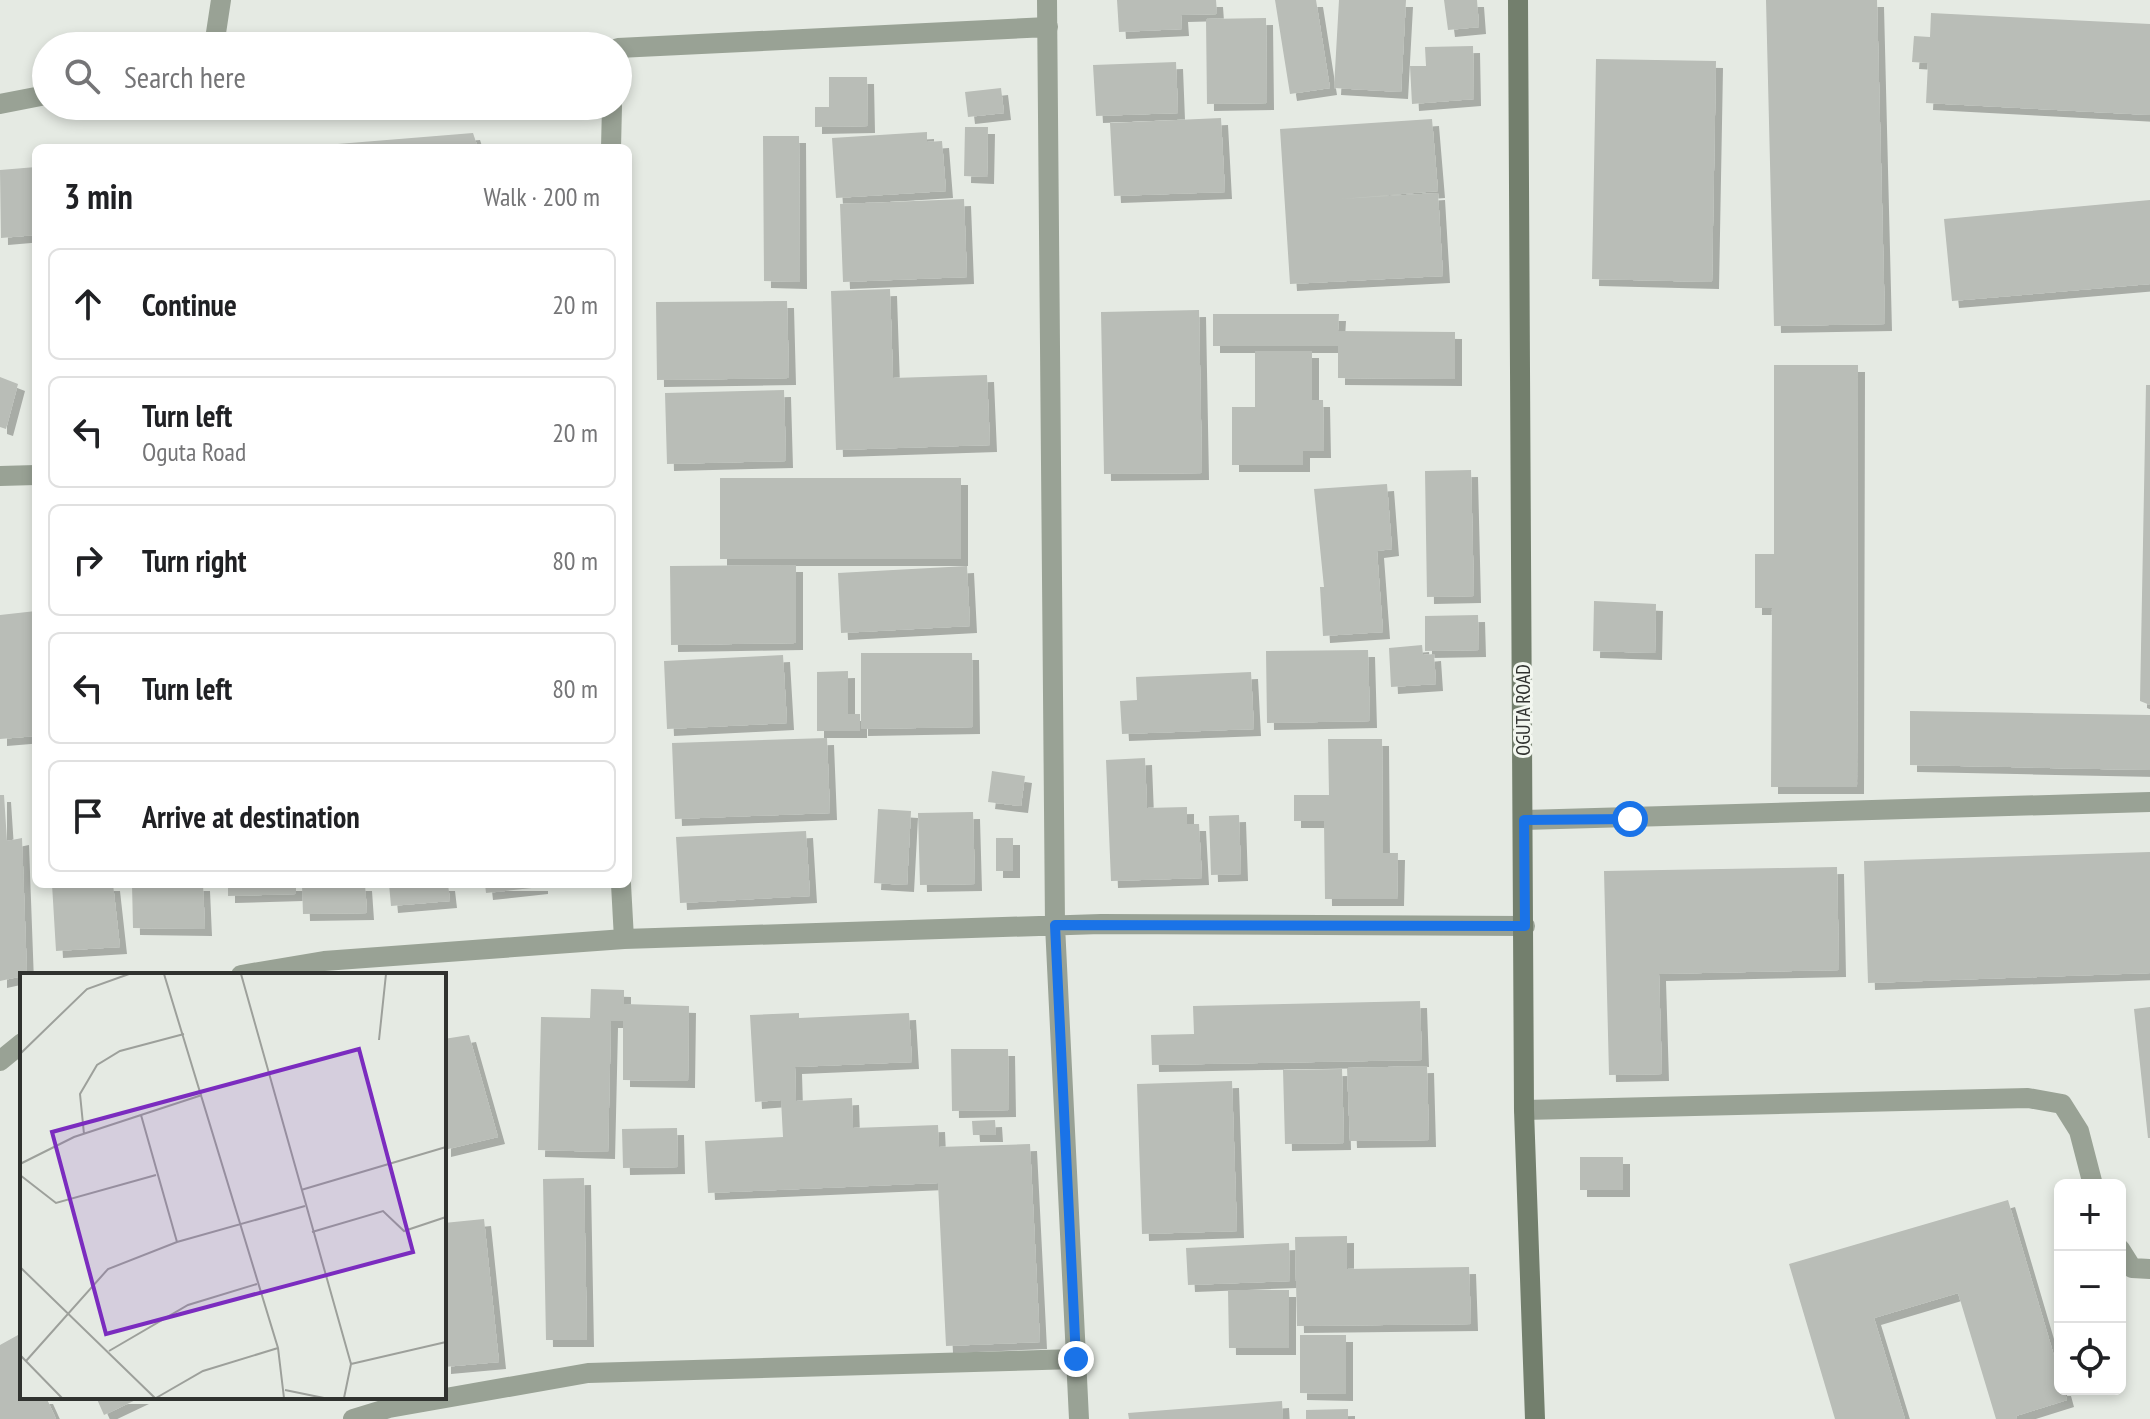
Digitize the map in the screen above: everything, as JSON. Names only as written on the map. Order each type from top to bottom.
[{"type":"main road","name":"OGUTA ROAD","points":[[1518,0],[1524,1110],[1535,1419]]},
{"type":"street","points":[[216,32],[221,0]]},
{"type":"street","points":[[1047,0],[1055,925],[1079,1419]]},
{"type":"street","points":[[632,47],[1048,27]]},
{"type":"street","points":[[0,104],[32,98]]},
{"type":"street","points":[[611,144],[612,120]]},
{"type":"street","points":[[0,476],[32,475]]},
{"type":"street","points":[[1524,820],[2150,802]]},
{"type":"street","points":[[621,888],[624,939]]},
{"type":"street","points":[[253,973],[324,961],[624,939],[1055,925],[1525,926]]},
{"type":"street","points":[[0,1061],[20,1045]]},
{"type":"street","points":[[1524,1110],[2028,1098],[2062,1104],[2079,1131],[2091,1179]]},
{"type":"street","points":[[2121,1251],[2132,1268],[2150,1269]]},
{"type":"street","points":[[446,1398],[588,1373],[1076,1359]]},
{"type":"street","points":[[353,1419],[389,1408],[440,1399]]},
{"type":"building","points":[[1117,0],[1216,0],[1217,14],[1181,15],[1182,29],[1119,32]]},
{"type":"building","points":[[1275,0],[1316,0],[1330,88],[1290,94]]},
{"type":"building","points":[[1339,0],[1406,0],[1401,92],[1334,88]]},
{"type":"building","points":[[1444,0],[1477,0],[1479,27],[1448,30]]},
{"type":"building","points":[[1766,0],[1877,0],[1885,324],[1774,326]]},
{"type":"building","points":[[1931,13],[2150,24],[2150,115],[1926,103],[1928,63],[1912,62],[1914,36],[1930,37]]},
{"type":"building","points":[[1266,18],[1267,103],[1207,104],[1206,19]]},
{"type":"building","points":[[1473,46],[1474,99],[1412,104],[1410,66],[1426,66],[1425,47]]},
{"type":"building","points":[[1596,59],[1716,61],[1712,282],[1592,279]]},
{"type":"building","points":[[1176,62],[1178,113],[1096,116],[1093,65]]},
{"type":"building","points":[[829,77],[867,77],[868,126],[815,127],[815,107],[829,107]]},
{"type":"building","points":[[1001,88],[1004,113],[968,117],[965,92]]},
{"type":"building","points":[[1221,118],[1225,192],[1114,196],[1110,123]]},
{"type":"building","points":[[1432,119],[1438,191],[1341,199],[1438,193],[1443,276],[1290,284],[1280,129]]},
{"type":"building","points":[[965,127],[988,127],[987,177],[964,176]]},
{"type":"building","points":[[927,132],[927,142],[942,141],[946,191],[836,198],[832,138]]},
{"type":"building","points":[[473,133],[477,144],[338,144]]},
{"type":"building","points":[[763,136],[799,136],[800,282],[764,281]]},
{"type":"building","points":[[32,167],[32,235],[1,238],[0,170]]},
{"type":"building","points":[[964,199],[967,277],[843,282],[840,204]]},
{"type":"building","points":[[2150,200],[2150,284],[1952,301],[1944,219]]},
{"type":"building","points":[[890,289],[893,378],[987,375],[990,445],[836,450],[831,291]]},
{"type":"building","points":[[787,301],[789,378],[657,380],[656,302]]},
{"type":"building","points":[[1199,310],[1202,473],[1104,474],[1101,312]]},
{"type":"building","points":[[1213,314],[1339,314],[1338,331],[1455,332],[1455,379],[1338,378],[1338,346],[1213,346]]},
{"type":"building","points":[[1255,351],[1312,351],[1312,400],[1323,400],[1324,451],[1303,451],[1303,465],[1232,465],[1232,407],[1255,407]]},
{"type":"building","points":[[1774,365],[1858,365],[1857,787],[1771,787],[1772,608],[1755,608],[1755,554],[1774,554]]},
{"type":"building","points":[[0,377],[18,384],[6,429],[0,427]]},
{"type":"building","points":[[2146,385],[2150,385],[2150,705],[2140,701]]},
{"type":"building","points":[[784,390],[786,461],[667,464],[665,393]]},
{"type":"building","points":[[1471,470],[1474,596],[1427,597],[1425,471]]},
{"type":"building","points":[[720,478],[961,478],[961,559],[720,559]]},
{"type":"building","points":[[1387,484],[1392,549],[1377,551],[1383,632],[1323,636],[1320,587],[1324,587],[1314,489]]},
{"type":"building","points":[[796,565],[796,643],[671,645],[670,566]]},
{"type":"building","points":[[967,566],[970,626],[841,633],[838,573]]},
{"type":"building","points":[[1594,601],[1656,604],[1655,653],[1593,651]]},
{"type":"building","points":[[32,611],[32,736],[0,739],[0,615]]},
{"type":"building","points":[[1478,615],[1479,650],[1425,651],[1425,616]]},
{"type":"building","points":[[1422,645],[1423,655],[1434,654],[1436,684],[1391,687],[1389,648]]},
{"type":"building","points":[[1368,650],[1370,721],[1267,723],[1266,651]]},
{"type":"building","points":[[861,653],[972,653],[973,727],[861,729]]},
{"type":"building","points":[[783,655],[787,723],[667,729],[664,661]]},
{"type":"building","points":[[848,671],[848,714],[860,714],[860,731],[817,731],[817,672]]},
{"type":"building","points":[[1251,672],[1254,729],[1122,734],[1120,701],[1137,700],[1136,677]]},
{"type":"building","points":[[1910,711],[2150,715],[2150,770],[1910,765]]},
{"type":"building","points":[[827,738],[830,813],[675,819],[672,743]]},
{"type":"building","points":[[1328,739],[1382,739],[1383,853],[1398,853],[1397,899],[1325,899],[1324,821],[1294,821],[1294,795],[1329,795]]},
{"type":"building","points":[[1145,758],[1147,808],[1187,807],[1187,824],[1199,824],[1202,878],[1111,881],[1106,760]]},
{"type":"building","points":[[992,771],[1025,776],[1021,806],[988,802]]},
{"type":"building","points":[[0,795],[4,795],[7,841],[22,838],[27,973],[0,981]]},
{"type":"building","points":[[878,809],[911,811],[907,885],[874,883]]},
{"type":"building","points":[[973,812],[975,884],[920,885],[918,813]]},
{"type":"building","points":[[1239,815],[1241,874],[1211,875],[1209,816]]},
{"type":"building","points":[[806,831],[810,896],[680,903],[676,837]]},
{"type":"building","points":[[996,838],[1013,838],[1013,871],[996,871]]},
{"type":"building","points":[[2150,852],[2150,973],[1868,983],[1864,861]]},
{"type":"building","points":[[1837,867],[1839,970],[1659,974],[1662,1074],[1609,1075],[1604,871]]},
{"type":"building","points":[[52,888],[113,888],[120,947],[56,951]]},
{"type":"building","points":[[132,888],[203,888],[205,929],[133,928]]},
{"type":"building","points":[[228,888],[296,888],[296,894],[228,896]]},
{"type":"building","points":[[302,888],[365,888],[367,913],[303,914]]},
{"type":"building","points":[[389,888],[448,888],[450,901],[391,906]]},
{"type":"building","points":[[485,888],[532,888],[486,893]]},
{"type":"building","points":[[591,989],[624,990],[624,1004],[689,1006],[688,1081],[623,1080],[623,1021],[611,1021],[608,1152],[538,1150],[541,1017],[590,1018]]},
{"type":"building","points":[[1420,1001],[1422,1060],[1152,1065],[1151,1035],[1194,1034],[1193,1006]]},
{"type":"building","points":[[2150,1007],[2150,1138],[2148,1138],[2134,1009]]},
{"type":"building","points":[[799,1013],[799,1018],[909,1013],[912,1062],[795,1067],[796,1101],[852,1098],[853,1128],[938,1125],[939,1147],[1030,1144],[1040,1342],[946,1346],[938,1183],[708,1193],[705,1141],[783,1137],[781,1100],[755,1102],[750,1015]]},
{"type":"building","points":[[469,1035],[498,1137],[446,1150],[446,1039]]},
{"type":"building","points":[[951,1049],[1008,1049],[1009,1110],[952,1111]]},
{"type":"building","points":[[1427,1066],[1429,1140],[1350,1141],[1347,1068]]},
{"type":"building","points":[[1342,1069],[1344,1143],[1285,1144],[1283,1070]]},
{"type":"building","points":[[1232,1081],[1237,1231],[1142,1234],[1137,1084]]},
{"type":"building","points":[[995,1120],[996,1135],[973,1135],[972,1121]]},
{"type":"building","points":[[677,1128],[678,1167],[623,1168],[622,1129]]},
{"type":"building","points":[[1580,1157],[1623,1157],[1623,1190],[1580,1190]]},
{"type":"building","points":[[584,1178],[587,1340],[546,1340],[543,1179]]},
{"type":"building","points":[[2008,1200],[2054,1356],[2054,1395],[2066,1395],[2067,1400],[2016,1416],[2017,1419],[1996,1419],[1958,1293],[1874,1318],[1905,1419],[1835,1419],[1789,1264]]},
{"type":"building","points":[[484,1219],[499,1362],[446,1367],[446,1223]]},
{"type":"building","points":[[1347,1236],[1347,1269],[1469,1267],[1471,1324],[1297,1326],[1295,1237]]},
{"type":"building","points":[[1289,1243],[1290,1281],[1188,1285],[1186,1248]]},
{"type":"building","points":[[1228,1290],[1289,1290],[1289,1348],[1229,1348]]},
{"type":"building","points":[[18,1335],[20,1399],[47,1399],[56,1419],[0,1419],[0,1345]]},
{"type":"building","points":[[1300,1335],[1346,1335],[1346,1394],[1300,1393]]},
{"type":"building","points":[[97,1399],[138,1399],[104,1415]]},
{"type":"building","points":[[1282,1401],[1283,1419],[1129,1419],[1128,1413]]},
{"type":"building","points":[[1348,1409],[1348,1419],[1306,1419],[1306,1410]]},
{"type":"route","points":[[1076,1359],[1055,925],[1525,926],[1524,820],[1630,819]]}]
